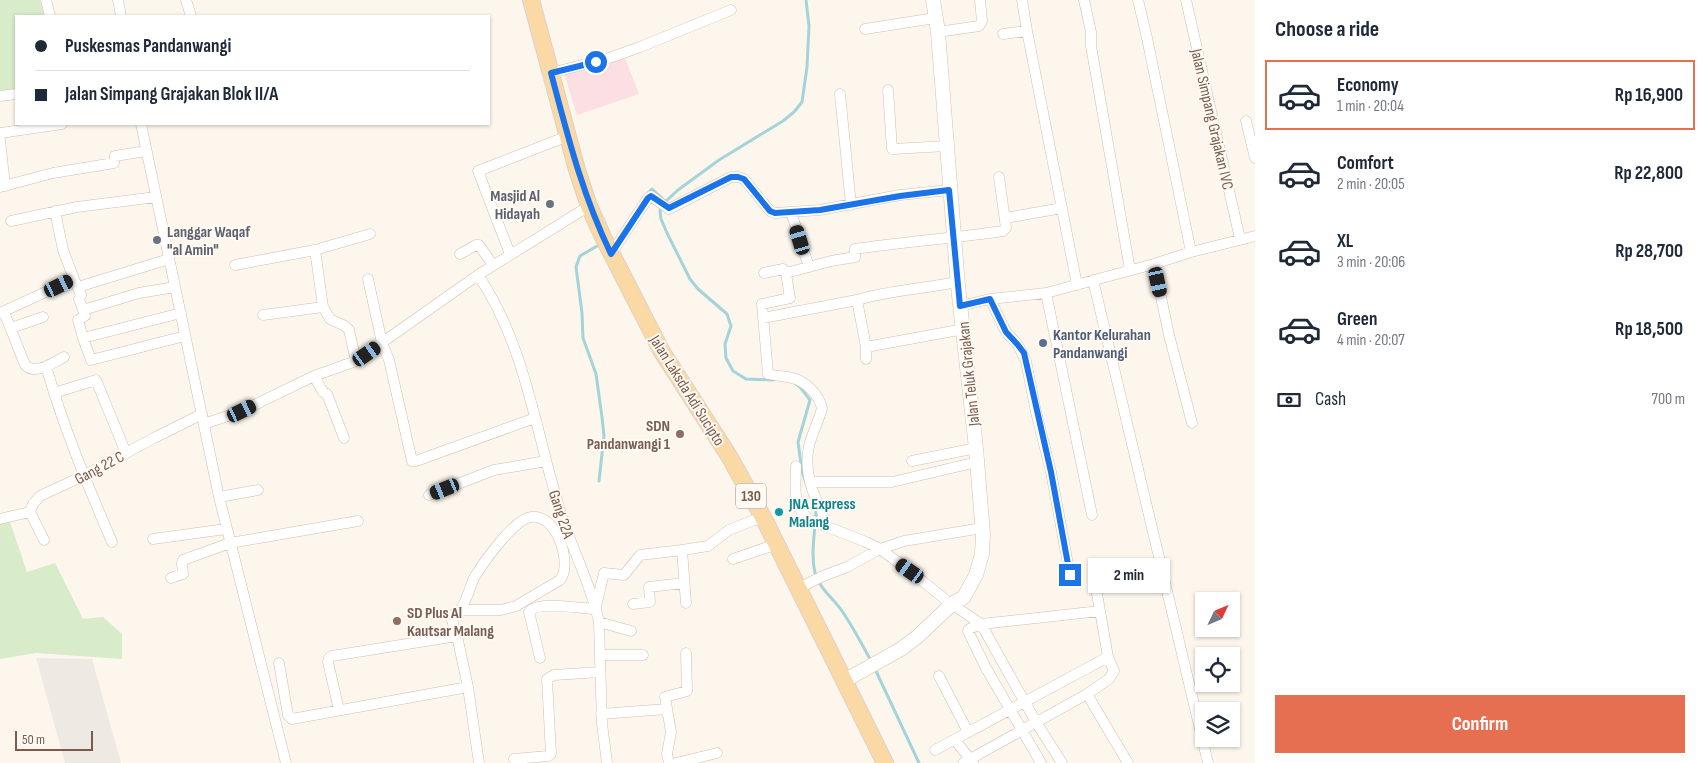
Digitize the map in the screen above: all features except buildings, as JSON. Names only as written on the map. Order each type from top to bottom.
[{"type":"main road","name":"Jalan Laksda Adi Sucipto","points":[[531,0],[589,206],[611,254],[662,352],[729,456],[777,544],[805,585],[844,681],[885,763]]},
{"type":"street","points":[[46,0],[50,15]]},
{"type":"street","points":[[118,0],[121,15]]},
{"type":"street","points":[[186,0],[191,15]]},
{"type":"street","name":"Jalan Teluk Grajakan","points":[[844,681],[901,650],[952,604],[964,597],[980,564],[983,534],[976,448],[960,306],[933,0]]},
{"type":"street","points":[[865,29],[936,25],[979,26],[982,21],[980,0]]},
{"type":"street","points":[[1022,0],[1078,285]]},
{"type":"street","points":[[1084,0],[1091,32],[1091,46],[1130,270]]},
{"type":"street","points":[[1138,0],[1191,252]]},
{"type":"street","name":"Jalan Simpang Grajakan IVC","points":[[1186,0],[1240,239]]},
{"type":"street","points":[[551,73],[632,50],[731,10]]},
{"type":"street","points":[[1003,34],[1027,31]]},
{"type":"street","points":[[888,90],[892,148],[947,146]]},
{"type":"street","points":[[0,96],[15,94]]},
{"type":"street","points":[[840,94],[851,205]]},
{"type":"street","points":[[1246,121],[1255,158]]},
{"type":"street","points":[[0,133],[55,125]]},
{"type":"street","points":[[141,125],[226,529],[286,763]]},
{"type":"street","points":[[510,254],[478,171],[568,136]]},
{"type":"street","points":[[0,140],[3,187],[52,173],[114,163],[115,156],[146,151]]},
{"type":"street","points":[[611,254],[651,196],[669,208],[731,177],[744,179],[772,212],[791,212],[851,205],[949,190]]},
{"type":"street","points":[[786,273],[831,261],[855,257],[855,249],[1003,231],[1006,228],[999,177]]},
{"type":"street","points":[[11,220],[55,211],[156,197]]},
{"type":"street","name":"Gang 22 C","points":[[30,512],[33,504],[40,496],[84,476],[126,453],[203,419],[242,411],[314,376],[356,361],[493,265],[589,206]]},
{"type":"street","points":[[1005,218],[1062,208]]},
{"type":"street","points":[[55,211],[63,250],[81,295],[79,299],[85,316],[78,320],[91,360],[185,336]]},
{"type":"street","points":[[791,212],[809,267]]},
{"type":"street","points":[[235,265],[315,250],[370,234]]},
{"type":"street","points":[[960,306],[990,299],[1046,293],[1255,236]]},
{"type":"street","points":[[460,254],[476,244],[479,245],[493,265]]},
{"type":"street","points":[[315,250],[323,307],[330,319],[349,330],[356,361]]},
{"type":"street","points":[[64,357],[35,370],[28,368],[2,312],[76,283],[169,259]]},
{"type":"street","points":[[1154,264],[1169,336],[1192,423]]},
{"type":"street","points":[[764,273],[783,269],[786,273],[790,298],[762,304],[768,374],[795,378],[803,382],[821,403],[822,408],[809,446],[808,459],[810,482],[824,516],[823,526]]},
{"type":"street","name":"Gang 22A","points":[[478,275],[493,296],[505,322],[529,391],[559,509],[596,608],[600,654],[601,714],[607,763]]},
{"type":"street","points":[[368,279],[412,461],[535,418]]},
{"type":"street","points":[[1094,280],[1208,763]]},
{"type":"street","points":[[763,318],[951,282]]},
{"type":"street","points":[[82,310],[139,293],[175,287]]},
{"type":"street","points":[[1046,293],[1092,515]]},
{"type":"street","points":[[990,299],[1006,332],[1018,345],[1026,361],[1051,472],[1070,575]]},
{"type":"street","points":[[857,300],[866,347],[866,359]]},
{"type":"street","points":[[263,315],[323,307]]},
{"type":"street","points":[[83,338],[181,313]]},
{"type":"street","points":[[11,328],[43,317]]},
{"type":"street","points":[[866,347],[964,330]]},
{"type":"street","points":[[46,366],[84,476],[112,542]]},
{"type":"street","points":[[314,376],[323,392],[327,394],[344,438]]},
{"type":"street","points":[[54,393],[96,380],[126,453]]},
{"type":"street","points":[[912,461],[976,448]]},
{"type":"street","points":[[429,495],[494,470],[546,461]]},
{"type":"street","points":[[810,482],[841,480],[892,482],[977,462]]},
{"type":"street","points":[[796,466],[796,502],[799,510],[810,520],[880,549],[981,624],[1036,722],[1062,763]]},
{"type":"street","points":[[219,498],[258,490]]},
{"type":"street","points":[[0,519],[30,512],[44,540]]},
{"type":"street","points":[[460,610],[475,577],[509,531],[520,522],[531,517],[551,524],[557,533],[563,554],[564,573],[560,580],[516,606],[501,610],[460,610],[451,616],[468,687],[479,763]]},
{"type":"street","points":[[540,658],[529,612],[530,609],[536,606],[596,608],[604,572],[624,575],[640,556],[708,546],[729,530],[764,518]]},
{"type":"street","points":[[171,578],[183,574],[182,563],[184,560],[230,543],[358,521]]},
{"type":"street","points":[[153,538],[226,529]]},
{"type":"street","points":[[805,585],[847,567],[880,549],[917,538],[976,529]]},
{"type":"street","points":[[733,559],[777,544]]},
{"type":"street","points":[[682,550],[686,603]]},
{"type":"street","points":[[633,604],[650,602],[649,587],[684,583]]},
{"type":"street","points":[[956,740],[969,762],[1087,694],[1112,676],[1114,671],[1108,657],[1096,588]]},
{"type":"street","points":[[1041,763],[1021,731],[968,635],[968,631],[981,624],[1100,611]]},
{"type":"street","points":[[598,622],[631,631]]},
{"type":"street","points":[[340,710],[328,658],[457,636]]},
{"type":"street","points":[[669,763],[667,754],[671,732],[665,697],[688,691],[686,653]]},
{"type":"street","points":[[600,654],[643,655]]},
{"type":"street","points":[[935,750],[1108,657]]},
{"type":"street","points":[[279,663],[288,715],[292,719],[468,687]]},
{"type":"street","points":[[514,759],[548,756],[551,754],[547,679],[554,675],[600,672]]},
{"type":"street","points":[[939,676],[968,732]]},
{"type":"street","points":[[1087,694],[1128,763]]},
{"type":"street","points":[[601,714],[667,709]]},
{"type":"street","points":[[676,763],[717,752]]},
{"type":"shaded area","points":[[625,58],[639,94],[577,115],[564,73]]},
{"type":"shaded area","points":[[36,658],[92,659],[121,763],[65,763]]},
{"type":"green space","points":[[0,0],[40,0],[44,15],[15,15],[15,90],[0,90]]},
{"type":"green space","points":[[9,519],[27,572],[55,563],[83,619],[103,617],[122,634],[122,659],[36,653],[0,659],[0,522]]},
{"type":"waterway","points":[[773,380],[746,379],[733,371],[726,358],[725,344],[731,326],[727,314],[698,289],[690,279],[667,233],[660,211],[666,201],[678,190],[719,160],[783,121],[802,102],[807,67],[809,26],[806,0]]},
{"type":"waterway","points":[[645,196],[652,189],[665,201]]},
{"type":"waterway","points":[[597,246],[580,256],[576,267],[583,338],[596,374],[602,417],[604,436],[599,481]]},
{"type":"waterway","points":[[796,384],[810,400],[798,442],[802,471],[806,483]]},
{"type":"waterway","points":[[816,507],[813,548],[815,573],[823,588],[846,617],[871,661]]},
{"type":"waterway","points":[[875,669],[919,763]]},
{"type":"place","name":"Masjid Al Hidayah","points":[[550,204]]},
{"type":"place","name":"Langgar Waqaf \"al Amin\"","points":[[157,240]]},
{"type":"place","name":"Kantor Kelurahan Pandanwangi","points":[[1043,343]]},
{"type":"place","name":"SDN Pandanwangi 1","points":[[680,434]]},
{"type":"place","name":"JNA Express Malang","points":[[779,512]]},
{"type":"place","name":"SD Plus Al Kautsar Malang","points":[[397,621]]},
{"type":"route","points":[[596,62],[551,73],[577,170],[589,206],[611,254],[651,196],[669,208],[673,208],[731,177],[744,179],[770,211],[775,213],[820,210],[900,196],[949,190],[960,306],[990,299],[1006,332],[1024,353],[1051,472],[1070,575]]}]
